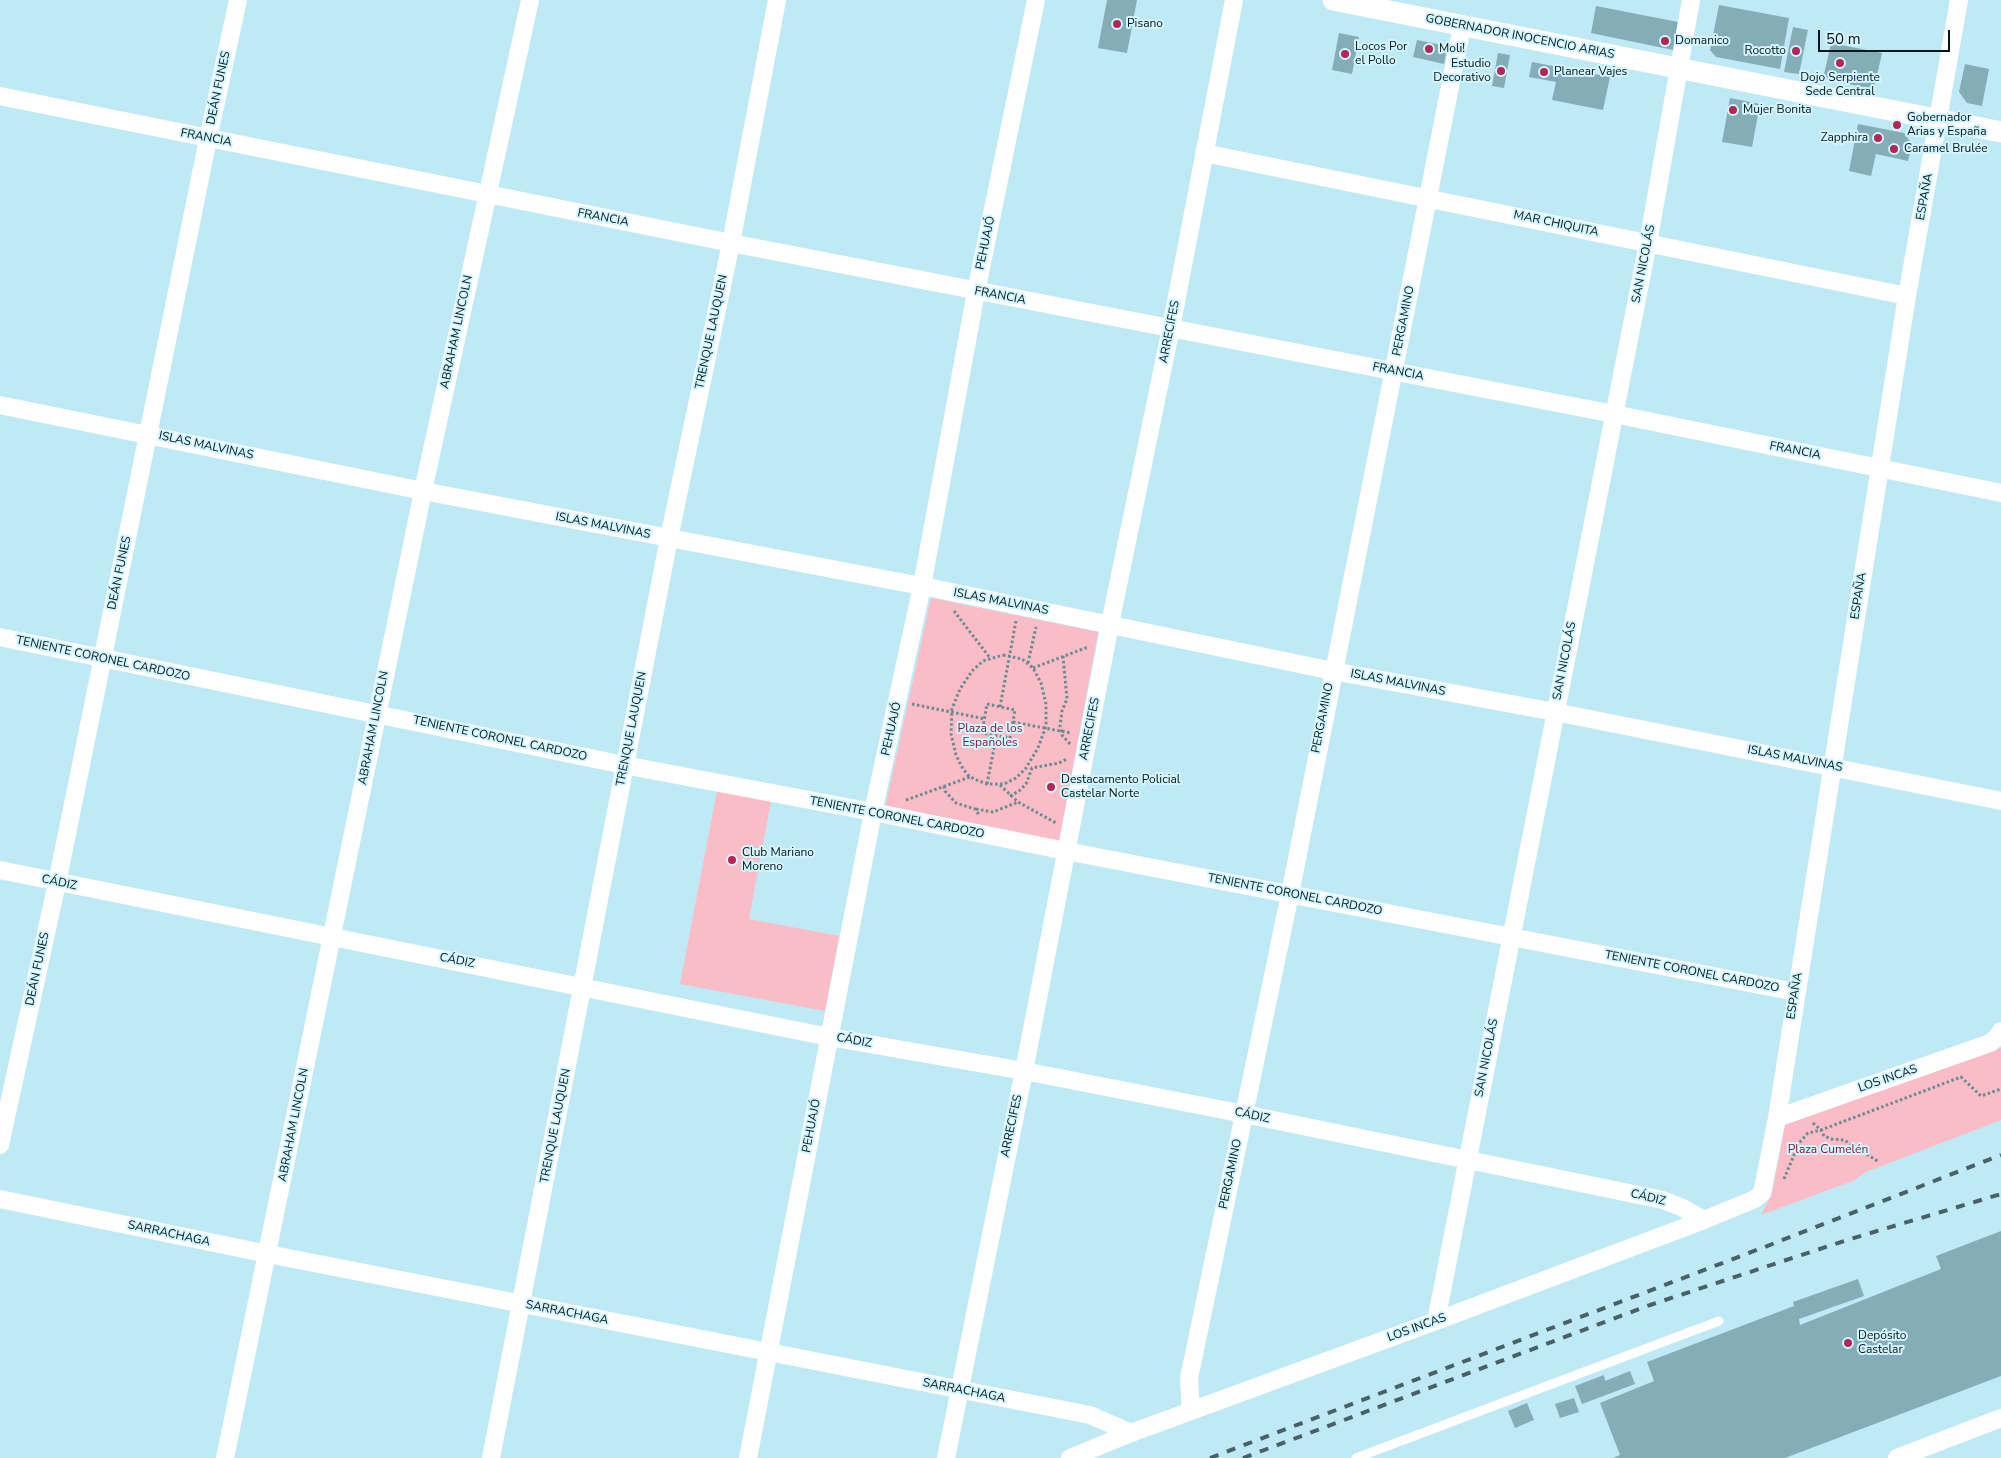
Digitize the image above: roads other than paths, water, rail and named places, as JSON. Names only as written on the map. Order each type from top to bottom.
[{"type":"street","name":"DEÁN FUNES","points":[[0,1145],[57,883],[238,0]]},
{"type":"street","name":"ABRAHAM LINCOLN","points":[[225,1458],[422,491],[530,0]]},
{"type":"street","name":"TRENQUE LAUQUEN","points":[[491,1458],[624,766],[669,538],[731,243],[777,0]]},
{"type":"street","name":"PEHUAJÓ","points":[[748,1458],[873,812],[898,702],[930,588],[976,292],[1036,0]]},
{"type":"street","name":"ARRECIFES","points":[[946,1458],[1171,328],[1234,0]]},
{"type":"street","name":"GOBERNADOR INOCENCIO ARIAS","points":[[1332,0],[2001,132]]},
{"type":"street","name":"SAN NICOLÁS","points":[[1436,1321],[1648,243],[1691,0]]},
{"type":"street","name":"ESPAÑA","points":[[1762,1193],[1777,1118],[1907,296],[1959,0]]},
{"type":"street","name":"PERGAMINO","points":[[1191,1411],[1189,1378],[1290,894],[1462,26]]},
{"type":"street","name":"FRANCIA","points":[[0,96],[486,195],[976,292],[1614,414],[2001,493]]},
{"type":"street","name":"MAR CHIQUITA","points":[[1204,153],[1907,296]]},
{"type":"street","name":"ISLAS MALVINAS","points":[[0,405],[422,491],[1040,610],[1109,632],[1333,670],[2001,800]]},
{"type":"street","name":"TENIENTE CORONEL CARDOZO","points":[[0,637],[377,713],[624,766],[873,812],[1796,992]]},
{"type":"street","name":"CÁDIZ","points":[[0,870],[829,1037],[1024,1071],[1244,1114],[1663,1200],[1683,1208],[1704,1220]]},
{"type":"street","name":"LOS INCAS","points":[[1777,1118],[1990,1043],[1999,1034]]},
{"type":"street","name":"LOS INCAS","points":[[1070,1458],[1131,1433],[1704,1220],[1755,1199],[1762,1193]]},
{"type":"street","name":"SARRACHAGA","points":[[0,1199],[268,1254],[1090,1415],[1131,1433]]},
{"type":"street","points":[[1899,1458],[2001,1418]]},
{"type":"lane","points":[[1356,1458],[1719,1321]]},
{"type":"railway","points":[[1210,1458],[2001,1155]]},
{"type":"railway","points":[[1243,1458],[1650,1305],[1844,1241],[2001,1194]]},
{"type":"place","name":"Pisano","points":[[1117,24]]},
{"type":"place","name":"Domanico","points":[[1665,41]]},
{"type":"place","name":"Moli!","points":[[1429,49]]},
{"type":"place","name":"Rocotto","points":[[1796,51]]},
{"type":"place","name":"Locos Por el Pollo","points":[[1345,54]]},
{"type":"place","name":"Dojo Serpiente Sede Central","points":[[1840,63]]},
{"type":"place","name":"Estudio Decorativo","points":[[1501,71]]},
{"type":"place","name":"Planear Vajes","points":[[1544,72]]},
{"type":"place","name":"Mujer Bonita","points":[[1733,110]]},
{"type":"place","name":"Gobernador Arias y España","points":[[1897,125]]},
{"type":"place","name":"Zapphira","points":[[1878,138]]},
{"type":"place","name":"Caramel Brulée","points":[[1894,149]]},
{"type":"place","name":"Destacamento Policial Castelar Norte","points":[[1051,787]]},
{"type":"place","name":"Club Mariano Moreno","points":[[732,860]]},
{"type":"place","name":"Depósito Castelar","points":[[1848,1343]]},
{"type":"park label","name":"Plaza de los Españoles","points":[[990,736]]},
{"type":"park label","name":"Plaza Cumelén","points":[[1828,1150]]}]
